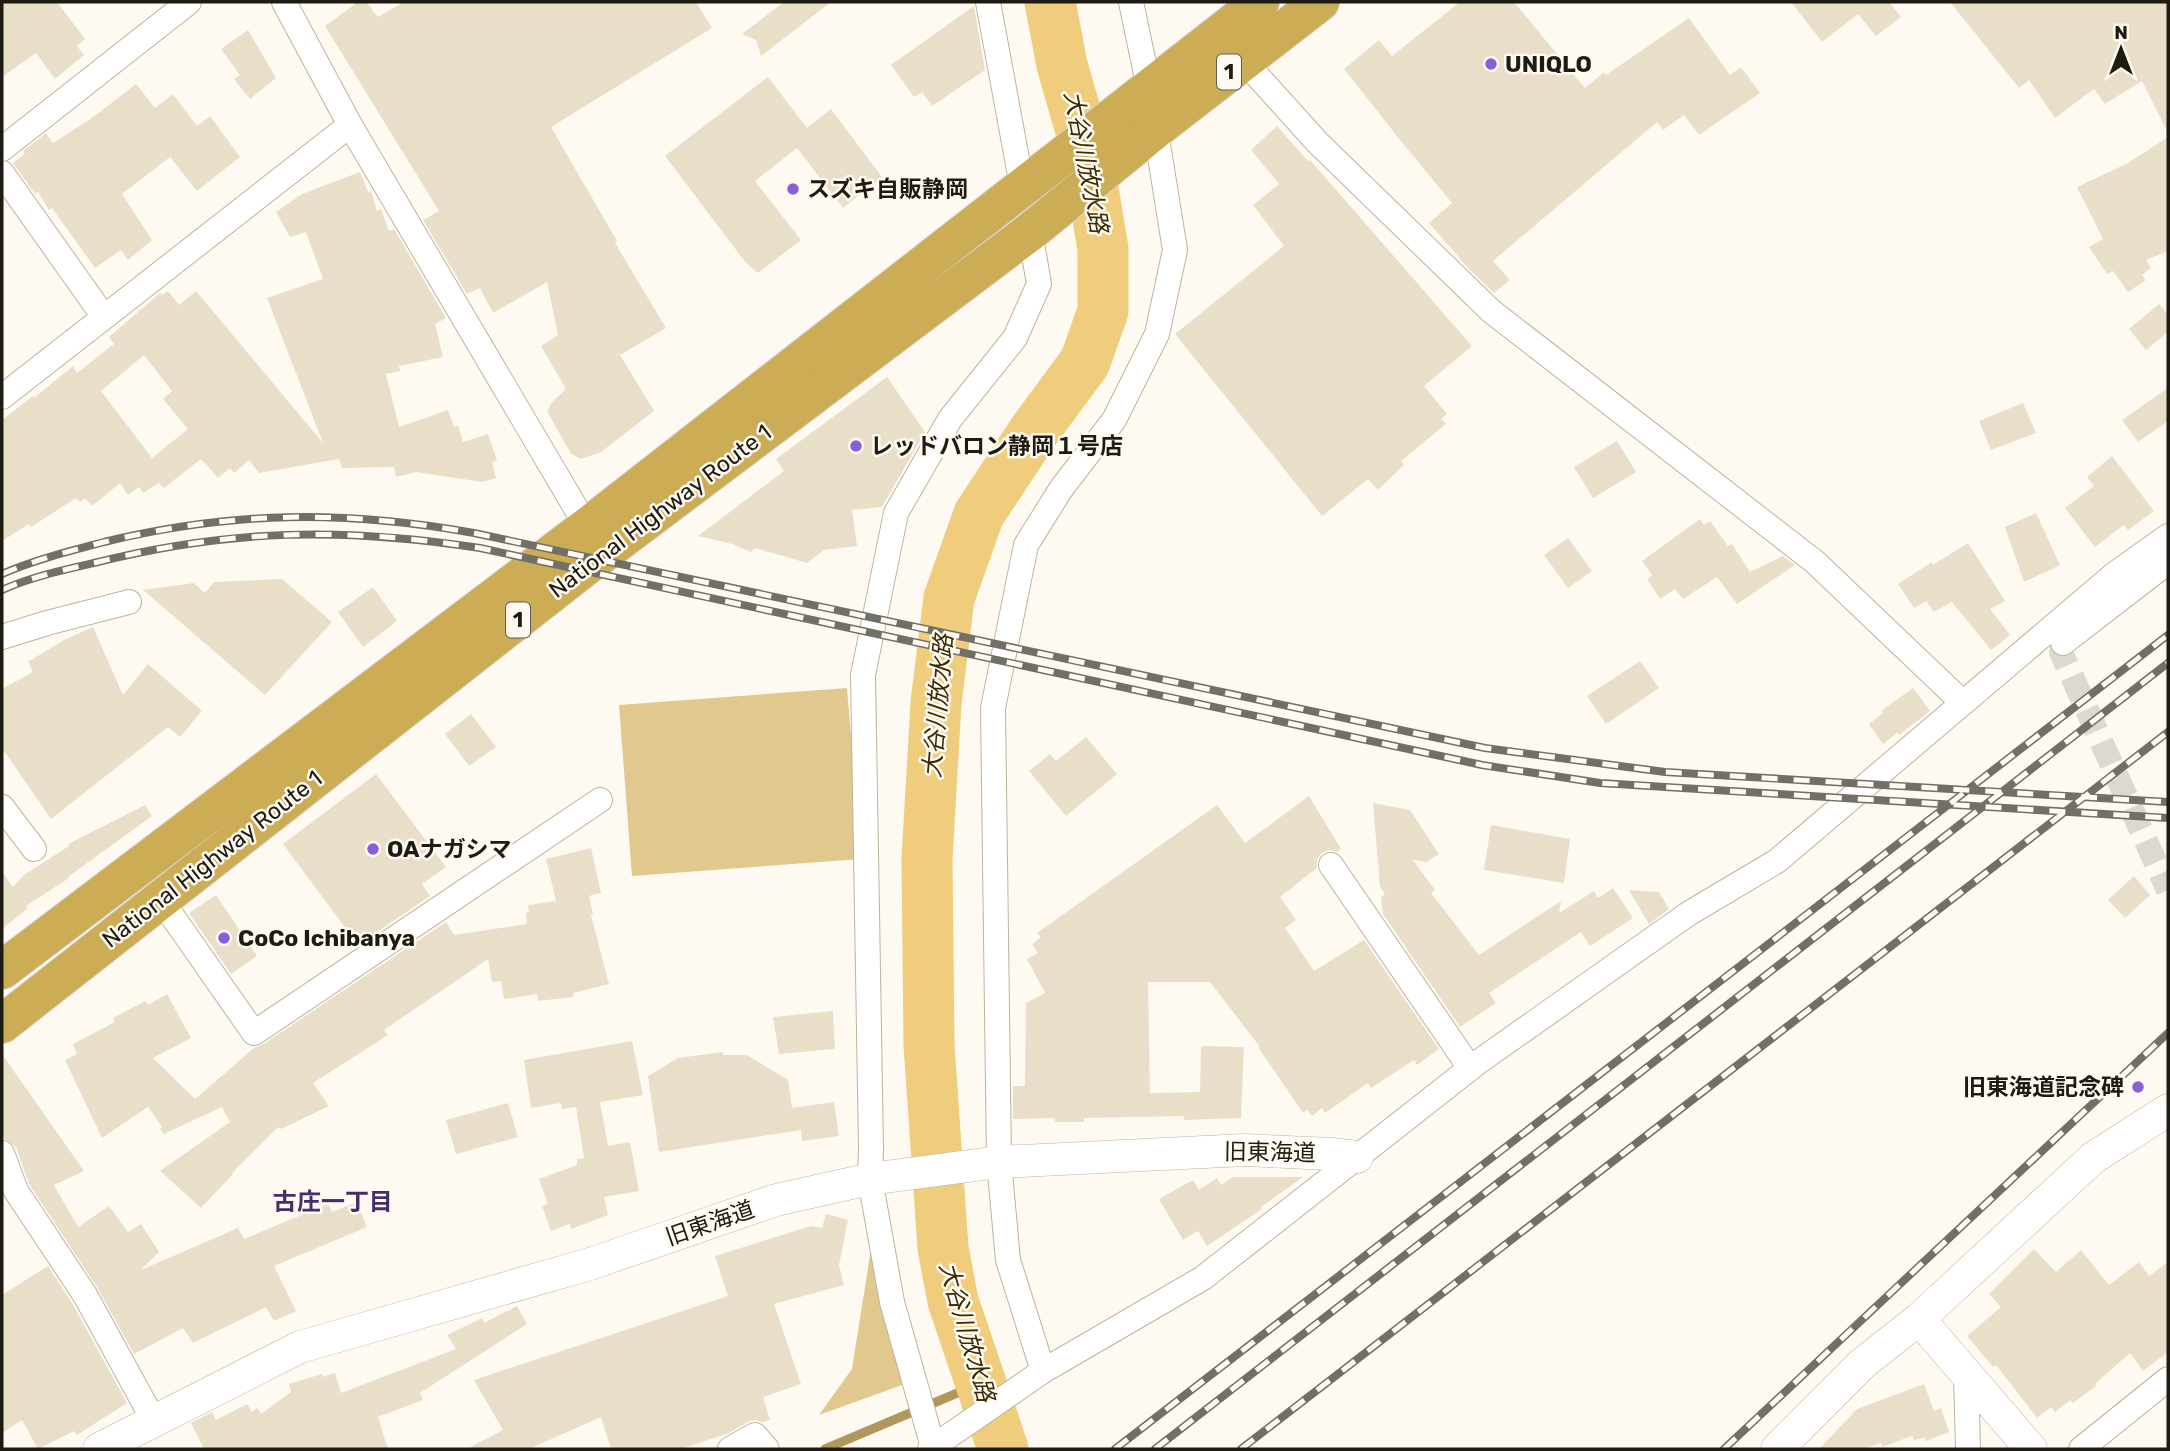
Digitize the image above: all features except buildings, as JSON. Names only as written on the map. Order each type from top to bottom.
[{"type":"highway","name":"National Highway Route 1","points":[[2,1024],[585,567],[1035,228],[1260,2]]},
{"type":"highway","name":"National Highway Route 1","points":[[2,970],[587,527],[1028,182],[1244,61],[1320,2]]},
{"type":"street","points":[[2,149],[189,2]]},
{"type":"street","points":[[284,2],[350,125],[587,527]]},
{"type":"street","points":[[988,2],[1028,182]]},
{"type":"street","points":[[1037,1375],[1008,1260],[999,1162],[993,708],[1026,545],[1061,489],[1114,421],[1157,334],[1175,250],[1144,116],[1131,2]]},
{"type":"street","points":[[1244,61],[1318,143],[1490,311],[1815,562],[1962,702]]},
{"type":"street","points":[[2,397],[350,125]]},
{"type":"street","points":[[2,173],[104,317]]},
{"type":"street","points":[[1035,228],[1039,284],[1015,338],[950,419],[895,513],[863,675],[870,1179],[892,1302],[936,1445],[1037,1375],[1203,1278],[1470,1068],[1573,993],[1688,914],[1777,861],[2116,572],[2168,536]]},
{"type":"street","points":[[2063,643],[2168,562]]},
{"type":"street","points":[[2,637],[129,602]]},
{"type":"street","points":[[161,900],[254,1033],[600,800]]},
{"type":"street","points":[[2,807],[34,849]]},
{"type":"street","points":[[1331,865],[1470,1068]]},
{"type":"street","points":[[1777,1449],[1862,1364],[1919,1319],[2093,1158],[2168,1110]]},
{"type":"street","name":"旧東海道","points":[[99,1449],[300,1347],[590,1264],[776,1200],[870,1179],[999,1162],[1245,1150],[1357,1157]]},
{"type":"street","points":[[2,1153],[16,1191],[85,1295],[154,1422]]},
{"type":"street","points":[[1919,1319],[2031,1449]]},
{"type":"street","points":[[1966,1375],[1968,1449]]},
{"type":"street","points":[[2081,1449],[2168,1379]]},
{"type":"street","points":[[730,1449],[755,1435],[767,1448]]},
{"type":"shaded area","points":[[847,688],[861,859],[632,876],[619,705]]},
{"type":"shaded area","points":[[872,1243],[902,1385],[819,1415],[852,1369]]},
{"type":"waterway","name":"大谷川放水路","points":[[1003,1449],[953,1301],[943,1248],[929,1045],[927,859],[936,703],[949,598],[979,514],[1034,431],[1085,362],[1103,311],[1103,249],[1087,152],[1062,65],[1050,2]]},
{"type":"waterway","points":[[825,1449],[981,1383]]},
{"type":"tunnel","points":[[2063,643],[2061,652],[2168,890]]},
{"type":"railway","points":[[2,574],[39,560],[104,542],[198,524],[289,517],[379,520],[474,533],[1485,748],[1665,772],[2168,802]]},
{"type":"railway","points":[[2,590],[47,574],[192,543],[286,535],[430,541],[480,548],[1482,765],[1600,783],[2168,818]]},
{"type":"railway","points":[[1115,1449],[2168,635]]},
{"type":"railway","points":[[1155,1449],[2168,663]]},
{"type":"railway","points":[[1241,1449],[2168,732]]},
{"type":"railway","points":[[1724,1449],[2168,1033]]},
{"type":"place","name":"UNIQLO","points":[[1491,64]]},
{"type":"place","name":"スズキ自販静岡","points":[[793,189]]},
{"type":"place","name":"レッドバロン静岡１号店","points":[[856,446]]},
{"type":"place","name":"OAナガシマ","points":[[373,849]]},
{"type":"place","name":"CoCo Ichibanya","points":[[224,938]]},
{"type":"place","name":"旧東海道記念碑","points":[[2138,1087]]},
{"type":"district","name":"古庄一丁目","points":[[333,1202]]}]
